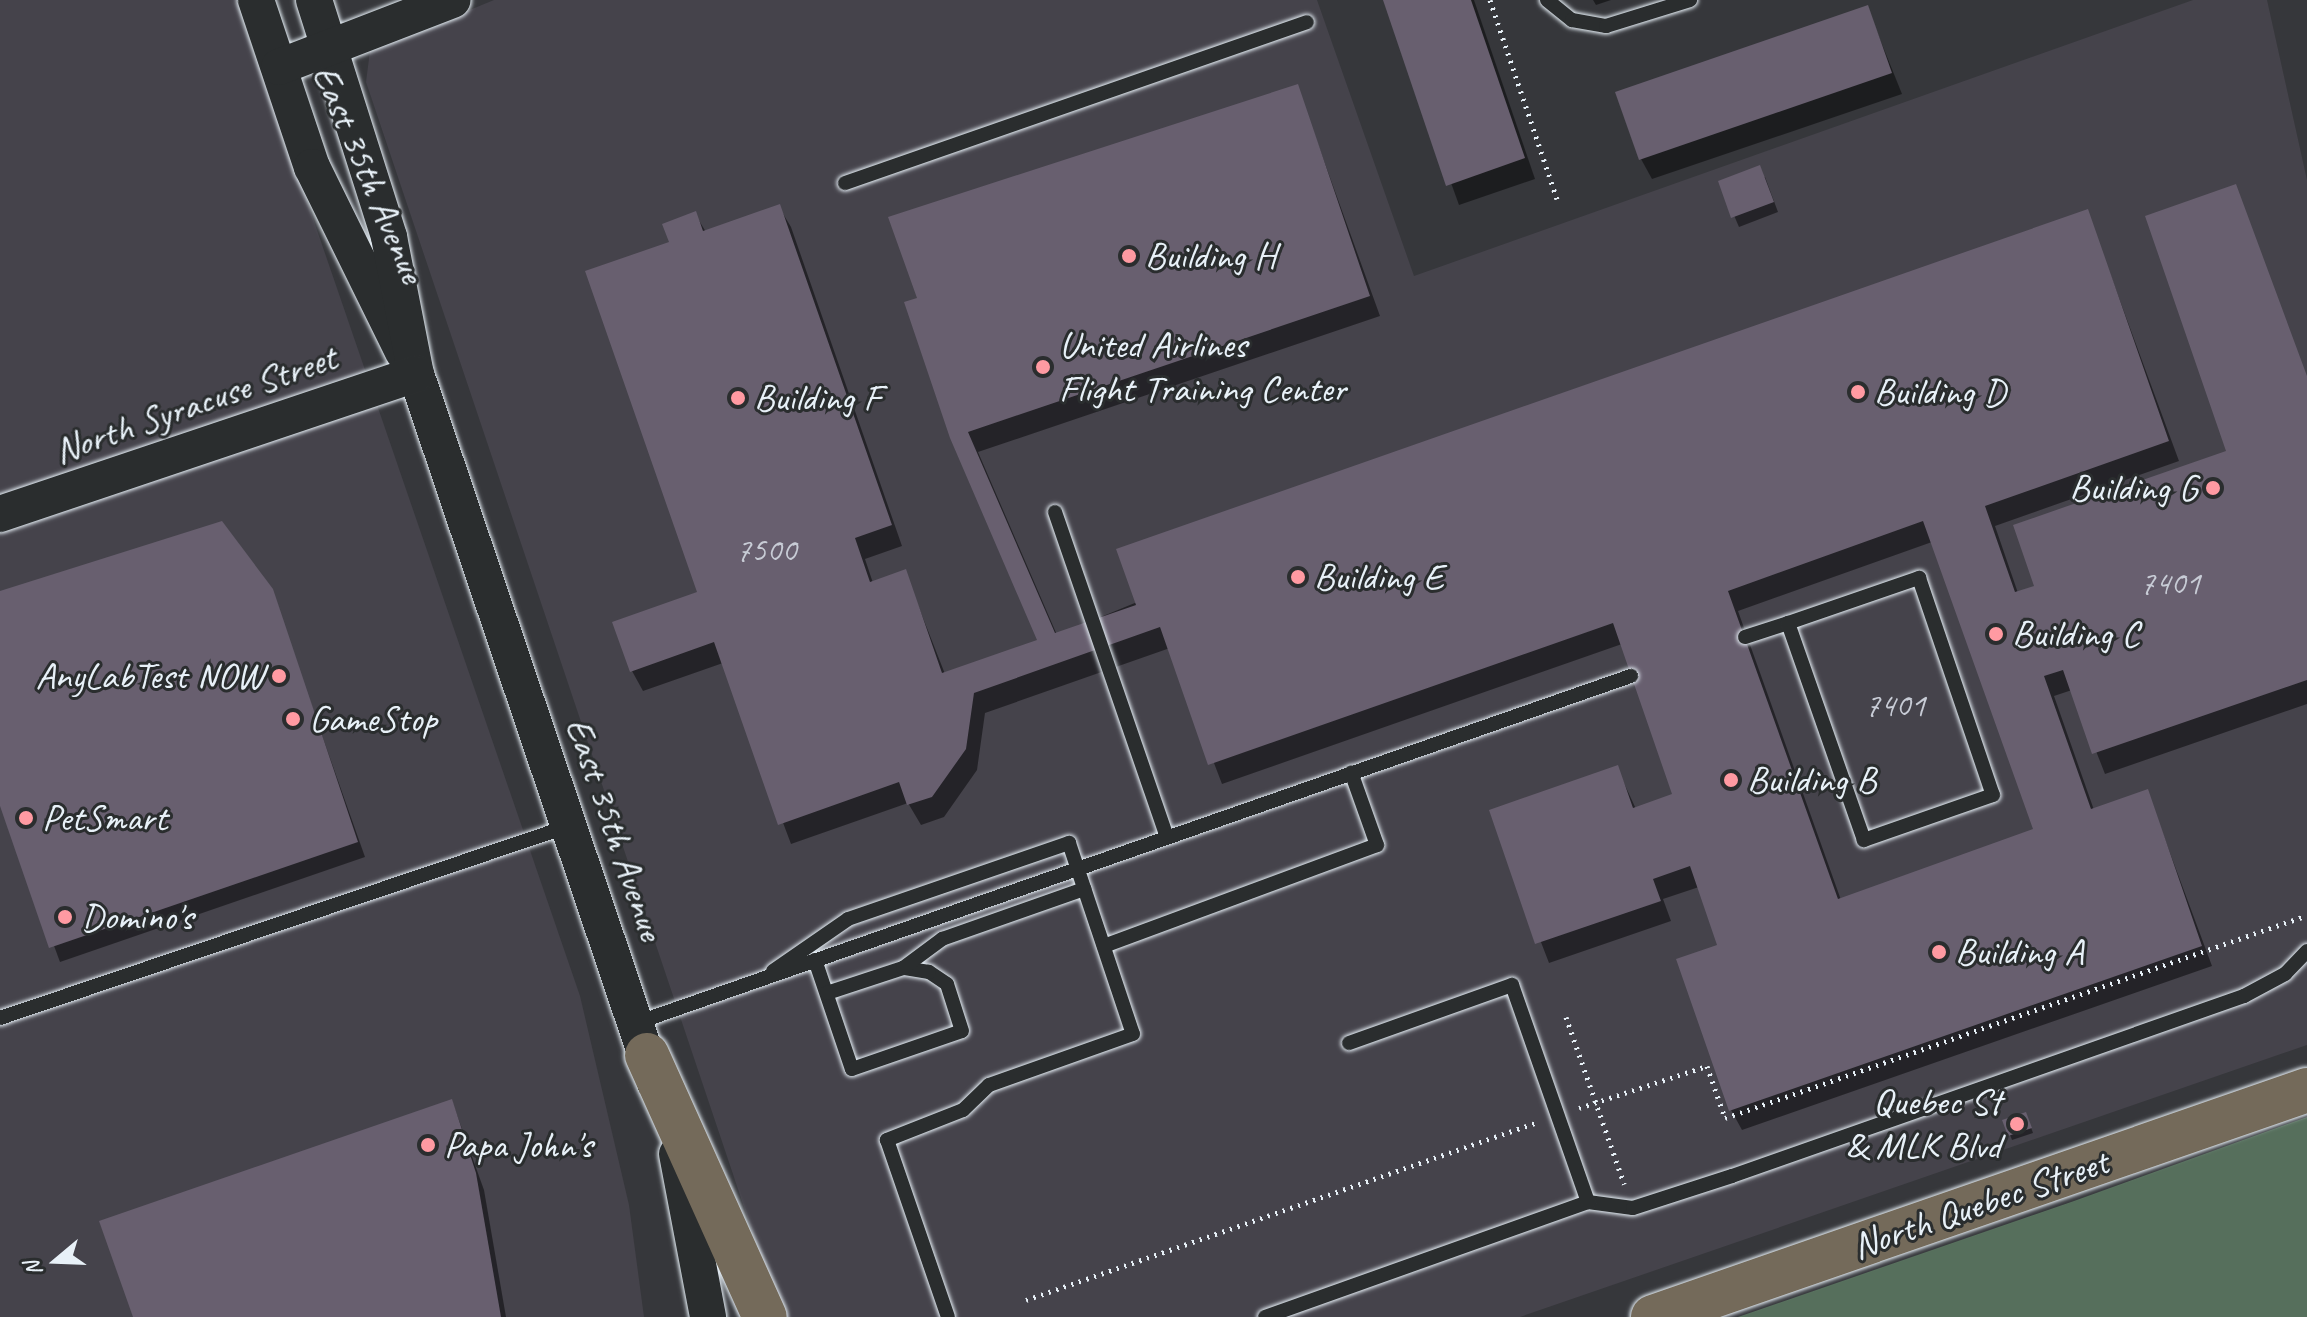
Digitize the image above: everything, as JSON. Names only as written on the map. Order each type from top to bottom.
[{"type":"main road","points":[[642,1039],[765,1317]]},
{"type":"main road","name":"North Quebec Street","points":[[1653,1317],[2303,1090]]},
{"type":"street","points":[[279,67],[453,0]]},
{"type":"street","points":[[261,14],[325,3]]},
{"type":"street","name":"East 35th Avenue","points":[[325,3],[331,49],[389,237],[416,374],[642,1039],[687,1192],[708,1317]]},
{"type":"street","name":"East 35th Avenue","points":[[261,14],[340,232],[416,374]]},
{"type":"street","name":"North Syracuse Street","points":[[0,514],[416,374]]},
{"type":"lane","points":[[1547,0],[1572,20],[1606,26],[1690,0]]},
{"type":"lane","points":[[845,183],[1307,22]]},
{"type":"lane","points":[[1055,512],[1167,837]]},
{"type":"lane","points":[[1745,637],[1919,578],[1993,795],[1864,840],[1788,623]]},
{"type":"lane","points":[[642,1039],[765,977],[1631,676]]},
{"type":"lane","points":[[1104,946],[1377,845],[1351,772]]},
{"type":"lane","points":[[0,1018],[569,826]]},
{"type":"lane","points":[[765,977],[848,919],[1069,843],[1133,1034],[989,1085],[963,1110],[887,1140],[948,1317]]},
{"type":"lane","points":[[827,993],[903,968],[942,939],[1084,889]]},
{"type":"lane","points":[[1265,1317],[1588,1202],[1633,1208],[2244,996],[2285,974],[2307,951]]},
{"type":"lane","points":[[815,960],[852,1069],[962,1031],[947,984],[903,968]]},
{"type":"lane","points":[[1349,1043],[1512,985],[1588,1202]]},
{"type":"path","points":[[1490,0],[1557,199]]},
{"type":"path","points":[[1026,1300],[1707,1066],[1725,1118],[2305,916]]},
{"type":"path","points":[[1566,1017],[1633,1208]]},
{"type":"shaded area","points":[[0,0],[238,0],[580,996],[629,1205],[644,1317],[0,1317]]},
{"type":"shaded area","name":"United Airlines Flight Training Center","points":[[494,0],[1317,0],[1414,276],[2193,0],[2267,0],[2307,180],[2307,1045],[1520,1317],[781,1317],[366,82],[370,51]]},
{"type":"green space","points":[[2307,1117],[2307,1317],[1738,1317],[2074,1201]]},
{"type":"building","points":[[1383,0],[1471,0],[1525,158],[1446,186]]},
{"type":"building","points":[[1868,5],[1892,73],[1639,160],[1615,92]]},
{"type":"building","points":[[1298,84],[1370,296],[968,432],[1055,633],[1136,605],[1116,549],[2088,209],[2169,441],[1985,506],[2015,592],[2034,586],[2013,525],[2226,451],[2145,216],[2236,184],[2307,376],[2307,680],[2092,754],[2063,670],[2044,676],[2091,809],[2148,789],[2202,946],[1729,1111],[1676,959],[1717,945],[1690,866],[1653,879],[1661,901],[1535,944],[1489,810],[1618,765],[1633,808],[1672,794],[1613,623],[1208,765],[1160,627],[974,693],[966,749],[932,797],[907,805],[899,782],[778,825],[714,642],[630,672],[612,622],[697,592],[585,271],[669,242],[662,224],[696,211],[703,231],[780,204],[892,525],[855,538],[870,582],[906,569],[942,673],[1037,640],[950,438],[904,302],[917,298],[888,217]],"holes":[[[1923,521],[2033,829],[1838,899],[1728,591]]]},
{"type":"building","points":[[1760,165],[1774,202],[1731,218],[1718,181]]},
{"type":"building","points":[[222,521],[273,589],[358,842],[49,948],[0,806],[0,591]]},
{"type":"building","points":[[452,1099],[476,1173],[501,1317],[133,1317],[99,1221]]},
{"type":"building","name":"Quebec St & MLK Blvd","points":[[2026,1112],[2032,1128],[2008,1136],[2002,1120]]},
{"type":"place","name":"Building H","points":[[1129,256]]},
{"type":"place","name":"United Airlines Flight Training Center","points":[[1043,367]]},
{"type":"place","name":"Building D","points":[[1858,392]]},
{"type":"place","name":"Building F","points":[[738,398]]},
{"type":"place","name":"Building G","points":[[2213,488]]},
{"type":"place","name":"Building E","points":[[1298,577]]},
{"type":"place","name":"Building C","points":[[1996,634]]},
{"type":"place","name":"AnyLabTest NOW","points":[[279,676]]},
{"type":"place","name":"GameStop","points":[[293,719]]},
{"type":"place","name":"Building B","points":[[1731,780]]},
{"type":"place","name":"PetSmart","points":[[26,818]]},
{"type":"place","name":"Domino's","points":[[65,917]]},
{"type":"place","name":"Building A","points":[[1939,952]]},
{"type":"place","name":"Quebec St & MLK Blvd","points":[[2017,1124]]},
{"type":"place","name":"Papa John's","points":[[428,1145]]}]
